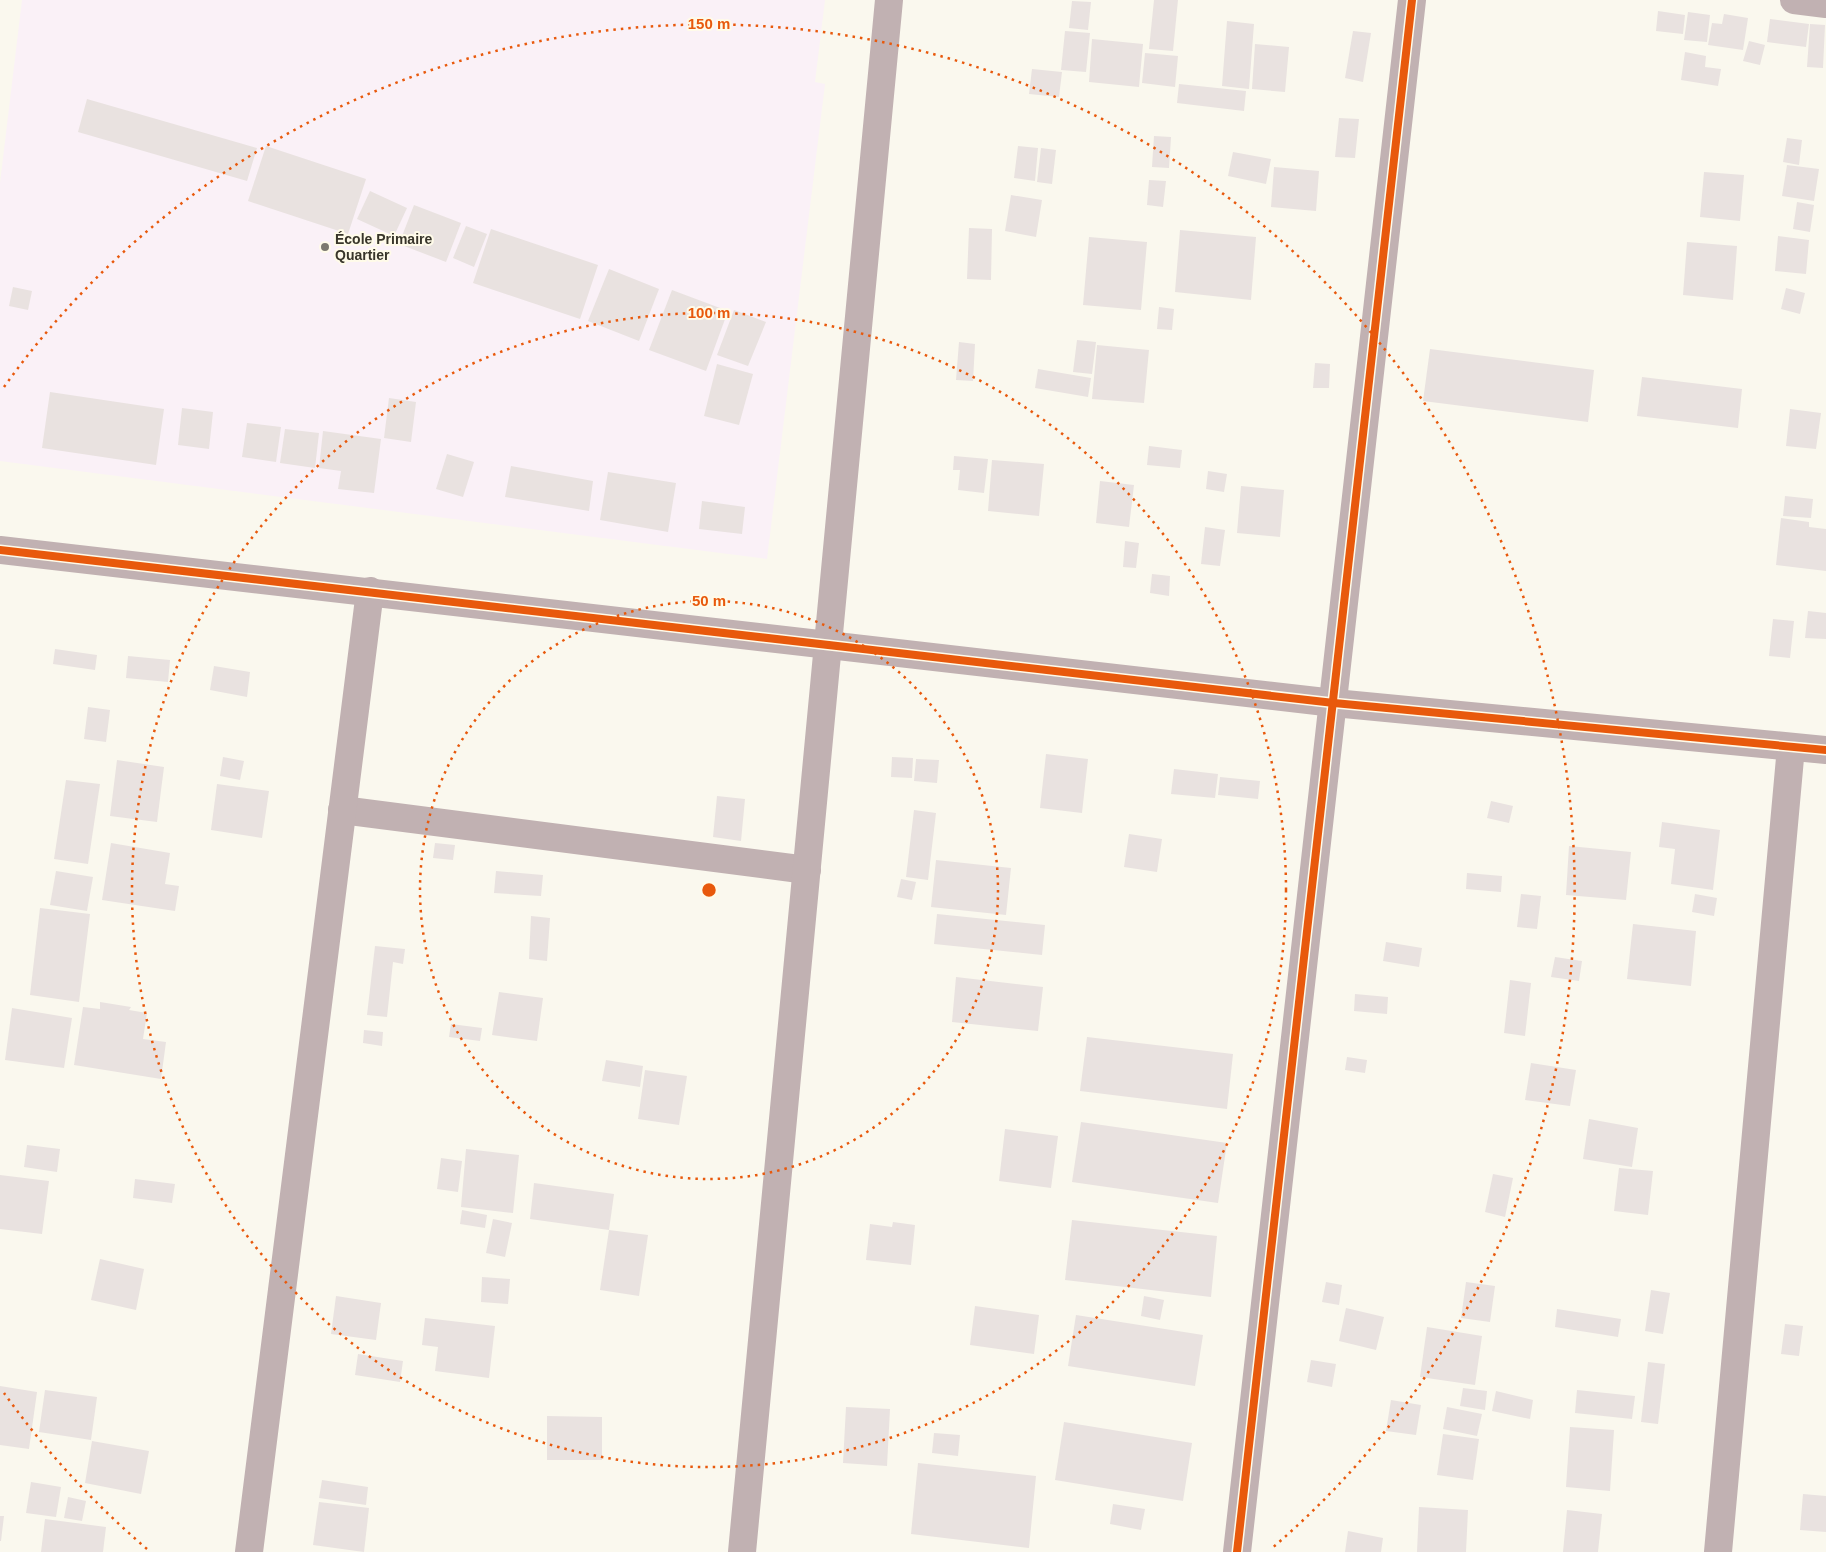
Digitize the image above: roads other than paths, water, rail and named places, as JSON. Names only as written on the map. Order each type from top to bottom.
[{"type":"street","points":[[742,1552],[889,0]]},
{"type":"street","points":[[1237,1552],[1412,0]]},
{"type":"street","points":[[1794,0],[1826,4]]},
{"type":"street","points":[[0,550],[1334,703],[1826,750]]},
{"type":"street","points":[[249,1552],[370,591]]},
{"type":"street","points":[[1718,1552],[1791,747]]},
{"type":"street","points":[[342,810],[807,870]]},
{"type":"place","name":"École Primaire Quartier","points":[[325,247]]}]
